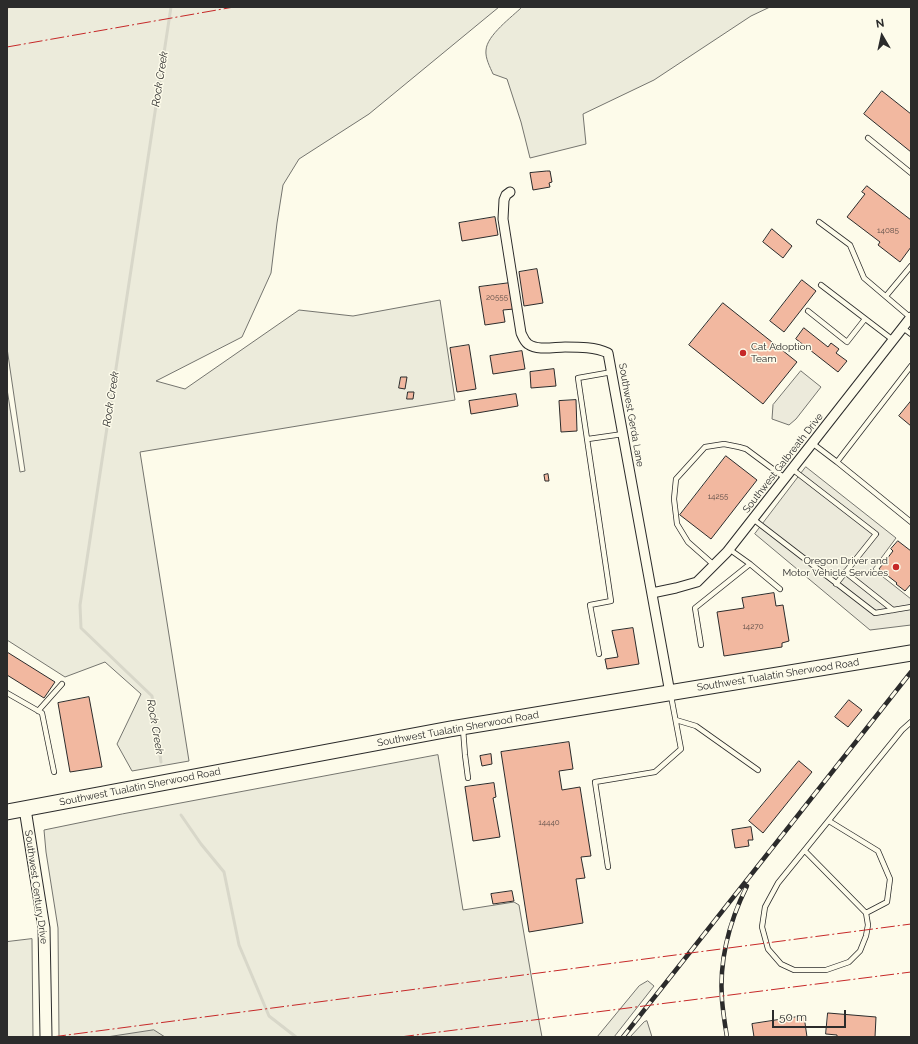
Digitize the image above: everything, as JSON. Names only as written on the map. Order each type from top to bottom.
[{"type":"highway","name":"Southwest Tualatin Sherwood Road","points":[[7,812],[463,727],[911,653]]},
{"type":"street","name":"Southwest Gerda Lane","points":[[510,192],[506,195],[504,200],[504,224],[521,333],[524,340],[528,344],[535,347],[599,349],[608,353],[670,693]]},
{"type":"street","name":"Southwest Galbreath Drive","points":[[652,593],[697,582],[714,565],[753,519],[911,318]]},
{"type":"street","name":"Southwest Century Drive","points":[[25,809],[44,928],[46,1037]]},
{"type":"lane","points":[[868,138],[911,173]]},
{"type":"lane","points":[[819,222],[850,245],[864,278],[911,318]]},
{"type":"lane","points":[[886,296],[911,266]]},
{"type":"lane","points":[[821,285],[893,340]]},
{"type":"lane","points":[[808,311],[848,342],[865,319]]},
{"type":"lane","points":[[903,328],[911,334]]},
{"type":"lane","points":[[837,462],[911,366]]},
{"type":"lane","points":[[598,654],[590,605],[611,601],[578,378],[612,372]]},
{"type":"lane","points":[[588,439],[623,434]]},
{"type":"lane","points":[[812,443],[911,522]]},
{"type":"lane","points":[[714,565],[688,542],[677,524],[674,509],[674,487],[676,479],[705,447],[724,444],[739,446],[746,449],[785,478]]},
{"type":"lane","points":[[792,469],[876,534],[836,584]]},
{"type":"lane","points":[[753,519],[875,613],[911,607]]},
{"type":"lane","points":[[729,549],[780,589]]},
{"type":"lane","points":[[701,645],[695,608],[750,564]]},
{"type":"lane","points":[[845,572],[893,610]]},
{"type":"lane","points":[[38,710],[62,684]]},
{"type":"lane","points":[[7,692],[42,713],[54,772]]},
{"type":"lane","points":[[608,867],[595,782],[655,772],[681,749],[670,693]]},
{"type":"lane","points":[[676,720],[696,726],[758,770]]},
{"type":"lane","points":[[805,851],[866,913],[868,925],[866,936],[860,951],[848,962],[826,970],[794,970],[781,964],[768,949],[762,927],[765,907],[778,883],[902,730],[911,722]]},
{"type":"lane","points":[[463,727],[468,778]]},
{"type":"lane","points":[[829,820],[878,851],[890,879],[887,902],[866,913]]},
{"type":"shaded area","points":[[7,7],[499,7],[369,114],[299,159],[283,185],[271,273],[242,337],[156,381],[185,389],[299,310],[353,316],[440,300],[455,400],[140,452],[189,761],[132,771],[117,744],[141,694],[105,662],[65,677],[7,640],[7,389],[20,472],[25,471],[7,348]]},
{"type":"shaded area","points":[[522,7],[770,7],[751,16],[654,80],[583,114],[586,144],[530,158],[521,122],[507,79],[493,74],[486,56],[487,44],[495,32]]},
{"type":"shaded area","points":[[801,371],[821,387],[796,419],[789,425],[772,419],[773,405]]},
{"type":"shaded area","points":[[806,467],[896,538],[873,569],[911,599],[911,625],[870,630],[755,534]]},
{"type":"shaded area","points":[[438,755],[463,910],[514,902],[519,905],[542,1037],[59,1037],[58,928],[44,830]]},
{"type":"shaded area","points":[[32,939],[33,1037],[7,1037],[7,942]]},
{"type":"shaded area","points":[[648,981],[654,986],[614,1037],[597,1037],[639,986]]},
{"type":"shaded area","points":[[647,1021],[652,1037],[630,1037],[644,1022]]},
{"type":"shaded area","points":[[154,1030],[165,1037],[107,1037]]},
{"type":"building","points":[[882,91],[911,114],[911,152],[864,114]]},
{"type":"building","points":[[550,171],[552,182],[549,183],[550,187],[533,190],[530,173]]},
{"type":"building","points":[[867,186],[911,220],[911,247],[900,262],[878,245],[880,242],[847,217],[865,194],[862,192]]},
{"type":"building","points":[[495,217],[498,235],[462,241],[459,223]]},
{"type":"building","points":[[772,229],[792,246],[783,258],[763,242]]},
{"type":"building","points":[[537,269],[543,303],[524,306],[519,272]]},
{"type":"building","points":[[802,280],[816,291],[784,332],[770,321]]},
{"type":"building","points":[[510,283],[514,309],[503,310],[505,322],[485,325],[479,287]]},
{"type":"building","name":"Cat Adoption Team","points":[[723,303],[797,362],[763,404],[689,345]]},
{"type":"building","points":[[804,328],[828,347],[831,343],[839,349],[836,353],[847,361],[838,372],[796,339]]},
{"type":"building","points":[[469,345],[476,389],[457,392],[450,348]]},
{"type":"building","points":[[522,351],[525,369],[493,374],[490,356]]},
{"type":"building","points":[[554,369],[556,386],[531,388],[530,372]]},
{"type":"building","points":[[401,377],[407,377],[405,389],[399,388]]},
{"type":"building","points":[[408,392],[414,392],[413,399],[407,399]]},
{"type":"building","points":[[516,394],[518,406],[471,414],[469,401]]},
{"type":"building","points":[[576,400],[577,431],[561,432],[559,401]]},
{"type":"building","points":[[911,401],[911,426],[899,416]]},
{"type":"building","points":[[726,456],[757,480],[711,539],[680,515]]},
{"type":"building","points":[[548,474],[549,481],[545,481],[544,475]]},
{"type":"building","name":"Oregon Driver and Motor Vehicle Services","points":[[898,541],[911,551],[911,584],[905,591],[879,569],[882,565],[880,564],[884,559],[886,560],[893,551],[891,549]]},
{"type":"building","points":[[774,593],[776,606],[783,605],[789,641],[782,643],[782,647],[724,656],[717,612],[744,608],[742,598]]},
{"type":"building","points":[[633,628],[639,664],[607,669],[605,659],[618,657],[612,631]]},
{"type":"building","points":[[7,652],[55,682],[44,698],[7,675]]},
{"type":"building","points":[[89,697],[102,767],[70,772],[58,703]]},
{"type":"building","points":[[849,700],[862,710],[848,727],[835,717]]},
{"type":"building","points":[[569,742],[573,769],[559,771],[562,790],[580,787],[591,856],[581,857],[585,878],[576,879],[583,923],[529,932],[501,752]]},
{"type":"building","points":[[491,754],[492,764],[482,766],[480,756]]},
{"type":"building","points":[[799,761],[812,772],[763,833],[749,821]]},
{"type":"building","points":[[494,783],[496,797],[493,798],[500,837],[473,841],[465,787]]},
{"type":"building","points":[[751,827],[753,840],[748,840],[749,846],[735,848],[732,830]]},
{"type":"building","points":[[512,891],[514,901],[493,904],[491,894]]},
{"type":"building","points":[[828,1013],[876,1017],[875,1037],[837,1037],[837,1035],[826,1034]]},
{"type":"building","points":[[804,1016],[807,1037],[754,1037],[752,1024]]},
{"type":"waterway","name":"Rock Creek","points":[[161,762],[152,696],[81,628],[80,605],[171,7]]},
{"type":"waterway","name":"Rock Creek","points":[[181,815],[201,844],[224,872],[239,945],[269,1016],[296,1037]]},
{"type":"railway","points":[[623,1037],[911,672]]},
{"type":"railway","points":[[727,1037],[722,1000],[722,970],[730,927],[747,886]]},
{"type":"power","points":[[7,8],[11,7]]},
{"type":"power","points":[[7,47],[234,7]]},
{"type":"power","points":[[52,1037],[911,924]]},
{"type":"power","points":[[400,1037],[911,972]]},
{"type":"place","name":"Cat Adoption Team","points":[[743,353]]},
{"type":"place","name":"Oregon Driver and Motor Vehicle Services","points":[[896,567]]}]
